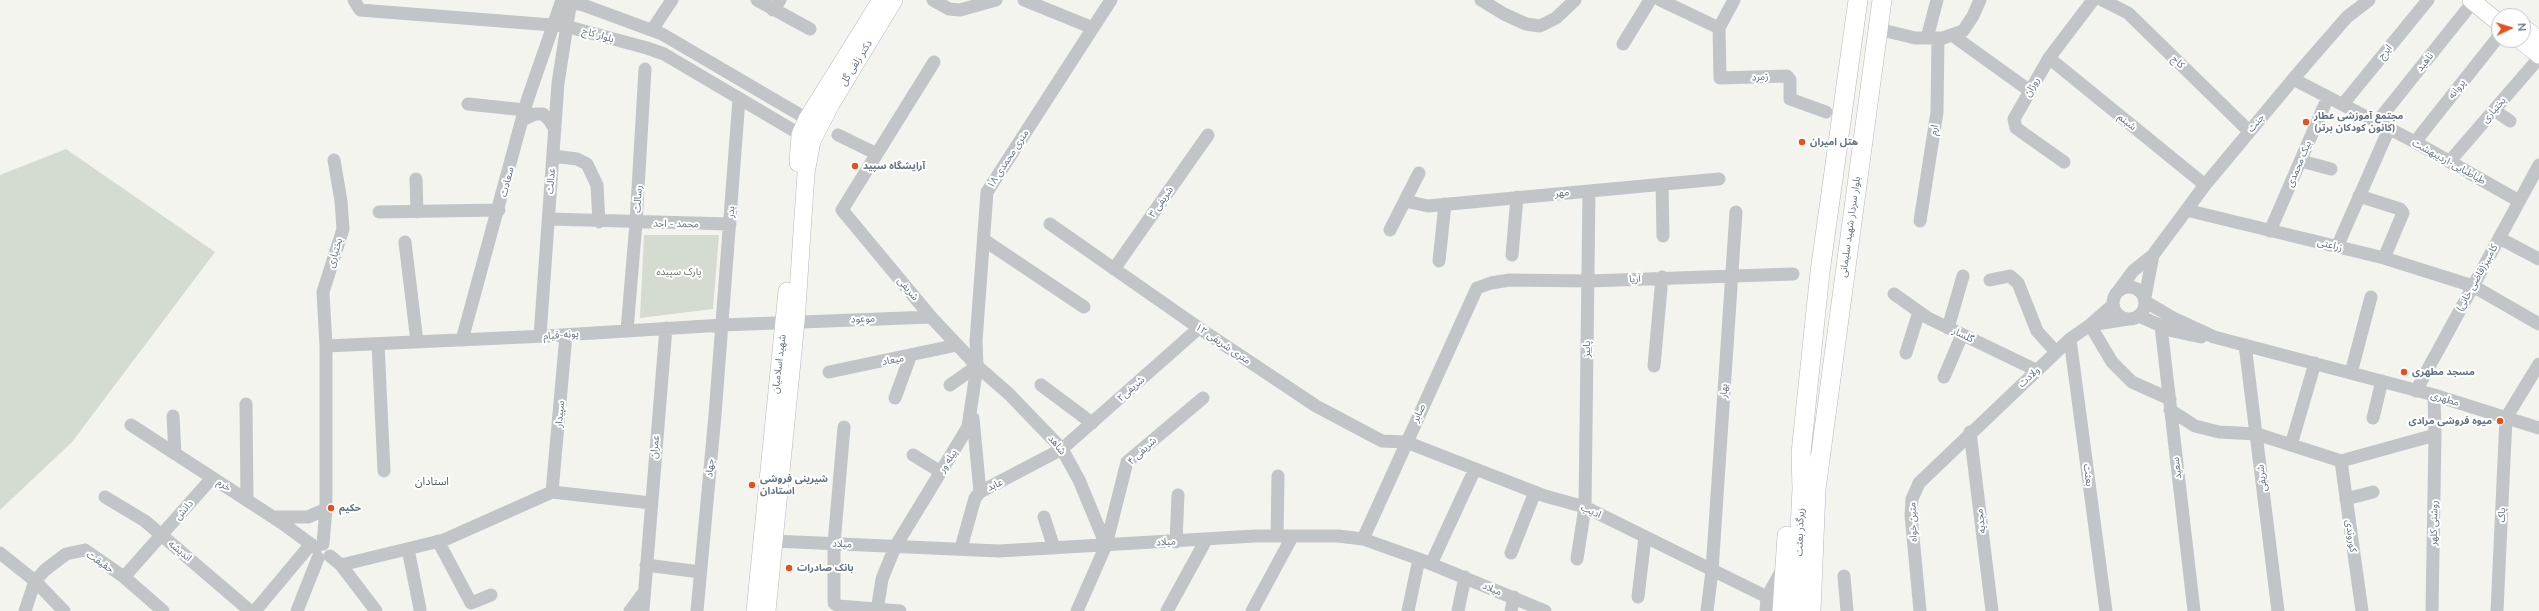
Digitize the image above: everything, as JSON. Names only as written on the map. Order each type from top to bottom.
[{"type":"highway","points":[[1782,611],[1790,488],[1801,452],[1820,272],[1858,0]]},
{"type":"highway","name":"بلوار سردار شهید سلیمانی","points":[[1821,455],[1855,188],[1882,0]]},
{"type":"highway","points":[[1832,183],[1855,188]]},
{"type":"highway","name":"زیرگذر بعثت","points":[[1796,611],[1802,489],[1801,452]]},
{"type":"highway","points":[[1821,455],[1827,486],[1821,611]]},
{"type":"highway","name":"زیرگذر بعثت","points":[[1811,611],[1816,489],[1821,455]]},
{"type":"main road","name":"دکتر زلفی گل","points":[[810,130],[881,0]]},
{"type":"main road","name":"دکتر زلفی گل","points":[[810,130],[894,0]]},
{"type":"main road","points":[[2477,1],[2492,8]]},
{"type":"main road","points":[[2477,1],[2491,15]]},
{"type":"main road","points":[[2531,34],[2539,40]]},
{"type":"main road","points":[[2529,48],[2539,57]]},
{"type":"main road","name":"شهید اسلامیان","points":[[755,611],[790,322],[810,130]]},
{"type":"main road","name":"شهید اسلامیان","points":[[767,611],[790,322]]},
{"type":"street","name":"بلوار کاج","points":[[343,0],[357,5],[560,25],[664,54],[739,99],[810,130]]},
{"type":"street","points":[[556,0],[583,5],[652,30],[701,56],[810,130]]},
{"type":"street","points":[[652,30],[672,0]]},
{"type":"street","points":[[757,0],[776,5],[810,29]]},
{"type":"street","points":[[933,0],[949,9],[960,10],[996,0]]},
{"type":"street","points":[[1024,0],[1093,28]]},
{"type":"street","name":"۱۸ متری محمدی","points":[[977,366],[987,192],[1111,0]]},
{"type":"street","points":[[1481,0],[1504,14],[1526,24],[1547,24],[1576,0]]},
{"type":"street","points":[[1623,44],[1650,0]]},
{"type":"street","points":[[1660,0],[1719,28],[1734,0]]},
{"type":"street","name":"ارم","points":[[1920,220],[1937,112],[1933,38],[1937,0]]},
{"type":"street","points":[[1878,29],[1915,38],[1933,38],[1952,35],[1963,31],[1973,16],[1980,0]]},
{"type":"street","name":"روژان","points":[[2064,162],[2016,128],[2013,124],[2049,58],[2093,0]]},
{"type":"street","name":"کاج","points":[[2102,0],[2128,13],[2249,131]]},
{"type":"street","name":"جنت","points":[[2120,290],[2133,271],[2152,255],[2205,185],[2293,79],[2347,17],[2369,0]]},
{"type":"street","name":"ایرج","points":[[2343,104],[2428,0]]},
{"type":"street","points":[[560,25],[566,1]]},
{"type":"street","name":"ناهید","points":[[2377,122],[2477,1]]},
{"type":"street","name":"سعادت","points":[[462,340],[499,210],[523,115],[560,25]]},
{"type":"street","name":"عدالت","points":[[540,336],[558,83],[560,25]]},
{"type":"street","name":"زمرد","points":[[1719,28],[1720,78],[1787,76],[1790,80],[1790,98],[1826,112]]},
{"type":"street","points":[[1952,35],[2030,91]]},
{"type":"street","name":"پروانه","points":[[2415,142],[2491,46]]},
{"type":"street","name":"بختیاری","points":[[2450,161],[2539,57]]},
{"type":"street","name":"شبنم","points":[[2049,58],[2205,185]]},
{"type":"street","points":[[838,135],[877,154],[934,62]]},
{"type":"street","name":"رسالت","points":[[627,330],[636,223],[645,69]]},
{"type":"street","name":"طباطبایی-اردیبهشت","points":[[2293,79],[2415,142],[2519,201]]},
{"type":"street","name":"بیک محمدی","points":[[2270,231],[2328,97]]},
{"type":"street","name":"بدر","points":[[723,325],[739,99]]},
{"type":"street","points":[[468,104],[523,115],[543,114],[555,129]]},
{"type":"street","points":[[2494,110],[2510,121]]},
{"type":"street","points":[[2337,247],[2389,129]]},
{"type":"street","name":"شریفی ۳","points":[[1114,269],[1208,135]]},
{"type":"street","name":"شریفی","points":[[877,154],[842,210],[931,317],[977,366]]},
{"type":"street","points":[[553,156],[577,159],[587,164],[596,185],[599,222]]},
{"type":"street","name":"بختیاری","points":[[326,346],[323,292],[343,228],[341,201],[334,160]]},
{"type":"street","points":[[2300,161],[2331,169]]},
{"type":"street","name":"کامبیز(قاضی خانی)","points":[[2416,391],[2519,201],[2535,181],[2539,165]]},
{"type":"street","points":[[1390,230],[1419,173]]},
{"type":"street","points":[[416,179],[417,212]]},
{"type":"street","name":"مهر","points":[[1405,201],[1428,206],[1719,179]]},
{"type":"street","points":[[1662,184],[1663,236]]},
{"type":"street","name":"پاییز","points":[[1577,559],[1585,507],[1589,191]]},
{"type":"street","points":[[2360,196],[2400,209],[2403,213],[2384,258]]},
{"type":"street","points":[[1512,255],[1517,197]]},
{"type":"street","points":[[1439,260],[1444,204]]},
{"type":"street","points":[[379,212],[499,210]]},
{"type":"street","name":"زراعتی","points":[[2186,210],[2384,258],[2472,286],[2539,324]]},
{"type":"street","name":"بهار","points":[[1707,611],[1712,571],[1736,212]]},
{"type":"street","name":"محمد - احد","points":[[549,220],[730,224]]},
{"type":"street","name":"۱۲ متری شریفی","points":[[1050,224],[1199,328],[1316,406],[1382,441],[1406,442]]},
{"type":"street","points":[[2499,238],[2539,259]]},
{"type":"street","points":[[984,240],[1084,307]]},
{"type":"street","points":[[405,242],[417,342]]},
{"type":"street","name":"جنت","points":[[2145,300],[2152,255]]},
{"type":"street","name":"آریا","points":[[1477,288],[1491,283],[1510,280],[1589,280],[1732,274],[1793,274]]},
{"type":"street","points":[[1948,328],[1963,276]]},
{"type":"street","points":[[1990,280],[2010,276],[2018,283],[2037,331],[2056,352]]},
{"type":"street","points":[[1654,366],[1662,277]]},
{"type":"street","points":[[2133,318],[2118,314],[2113,305],[2116,294],[2120,290],[2134,287],[2145,300],[2133,318],[2090,325],[2112,362],[2132,382],[2170,405],[2195,426],[2219,432],[2257,434],[2341,461],[2435,435]]},
{"type":"street","name":"صابر","points":[[1363,539],[1477,288]]},
{"type":"street","name":"گلسار","points":[[1894,294],[1919,312],[1948,328],[2036,370]]},
{"type":"street","points":[[2351,373],[2371,298]]},
{"type":"street","name":"مطهری","points":[[2145,300],[2214,337]]},
{"type":"street","name":"ولادت","points":[[1970,432],[2070,339],[2090,325],[2113,305]]},
{"type":"street","points":[[1906,354],[1919,312]]},
{"type":"street","name":"موعود","points":[[790,322],[931,317]]},
{"type":"street","name":"مطهری","points":[[2133,318],[2196,336],[2214,337],[2315,362],[2434,395],[2539,428]]},
{"type":"street","name":"پونه-قیام","points":[[326,346],[566,335],[627,330],[790,322]]},
{"type":"street","name":"جهاد","points":[[696,611],[723,325]]},
{"type":"street","name":"سعید","points":[[2161,326],[2194,611]]},
{"type":"street","name":"عمران","points":[[643,611],[650,503],[666,328]]},
{"type":"street","name":"شریفی۲","points":[[1062,449],[1199,328]]},
{"type":"street","name":"سپیدار","points":[[552,492],[566,335]]},
{"type":"street","points":[[1944,377],[1962,335]]},
{"type":"street","name":"بعثت","points":[[2070,339],[2106,611]]},
{"type":"street","points":[[378,344],[384,471]]},
{"type":"street","name":"میعاد","points":[[829,372],[910,357],[958,345]]},
{"type":"street","name":"شریفی","points":[[2245,345],[2278,611]]},
{"type":"street","points":[[297,611],[320,550],[326,510],[326,346]]},
{"type":"street","points":[[895,398],[910,357]]},
{"type":"street","points":[[2291,445],[2315,362]]},
{"type":"street","points":[[2506,418],[2539,364]]},
{"type":"street","points":[[950,385],[977,366]]},
{"type":"street","name":"پیله ور","points":[[877,610],[882,579],[895,547],[966,431],[972,404],[977,366]]},
{"type":"street","name":"شاهد","points":[[977,366],[1009,394],[1062,449],[1079,480],[1106,545]]},
{"type":"street","points":[[2373,418],[2382,381]]},
{"type":"street","points":[[1041,385],[1092,423]]},
{"type":"street","name":"روشنی کلهر","points":[[2432,611],[2435,435],[2434,395]]},
{"type":"street","name":"شریفی ۴","points":[[1077,611],[1106,545],[1127,462],[1203,398]]},
{"type":"street","points":[[246,404],[247,500]]},
{"type":"street","points":[[972,404],[980,492]]},
{"type":"street","points":[[173,416],[175,454]]},
{"type":"street","name":"پاک","points":[[2497,611],[2506,418]]},
{"type":"street","name":"خرم","points":[[131,425],[247,500],[341,565],[376,611]]},
{"type":"street","points":[[844,427],[834,544],[836,605],[900,611]]},
{"type":"street","name":"متین خواه","points":[[1920,611],[1912,499],[1919,484],[1970,432]]},
{"type":"street","name":"مجدیه","points":[[1970,432],[1992,611]]},
{"type":"street","name":"ادیب","points":[[1406,442],[1535,492],[1585,507],[1767,598]]},
{"type":"street","name":"عابد","points":[[961,548],[975,498],[980,492],[1062,449]]},
{"type":"street","points":[[913,455],[941,472]]},
{"type":"street","name":"کوروندی","points":[[2341,461],[2362,611]]},
{"type":"street","points":[[1408,611],[1425,561],[1475,469]]},
{"type":"street","points":[[1277,536],[1278,476]]},
{"type":"street","name":"دانش","points":[[124,577],[212,478]]},
{"type":"street","points":[[341,565],[438,541],[552,492],[650,503]]},
{"type":"street","points":[[1511,554],[1535,492]]},
{"type":"street","points":[[2346,499],[2374,492]]},
{"type":"street","points":[[1176,542],[1178,495]]},
{"type":"street","name":"اندیشه","points":[[105,497],[144,521],[250,611]]},
{"type":"street","points":[[272,517],[308,517],[326,510]]},
{"type":"street","points":[[1044,517],[1054,548]]},
{"type":"street","name":"میلاد","points":[[773,540],[895,547],[999,550],[1277,536],[1338,536],[1363,539],[1425,561],[1545,611]]},
{"type":"street","points":[[1252,611],[1292,537]]},
{"type":"street","points":[[1638,597],[1645,537]]},
{"type":"street","points":[[1167,611],[1206,540]]},
{"type":"street","points":[[438,541],[471,603],[491,595]]},
{"type":"street","points":[[408,549],[420,609]]},
{"type":"street","name":"حقیقت","points":[[35,581],[66,554],[85,550],[124,577],[163,611]]},
{"type":"street","points":[[255,611],[320,550]]},
{"type":"street","points":[[0,553],[35,581],[64,611]]},
{"type":"street","points":[[1766,611],[1767,598],[1785,565]]},
{"type":"street","points":[[646,566],[700,572]]},
{"type":"street","points":[[1844,576],[1847,611]]},
{"type":"street","points":[[1458,611],[1465,577]]},
{"type":"street","points":[[25,611],[35,581]]},
{"type":"street","points":[[630,611],[644,592]]},
{"type":"street","points":[[1510,611],[1514,597]]},
{"type":"green space","points":[[66,149],[215,252],[72,442],[0,510],[0,175]]},
{"type":"green space","name":"پارک سپیده","points":[[644,235],[719,235],[713,309],[640,318]]},
{"type":"place","name":"مجتمع آموزشی عطار (کانون کودکان برتر)","points":[[2306,122]]},
{"type":"place","name":"هتل امیران","points":[[1802,142]]},
{"type":"place","name":"آرایشگاه سپید","points":[[855,166]]},
{"type":"place","name":"مسجد مطهری","points":[[2404,372]]},
{"type":"place","name":"میوه فروشی مرادی","points":[[2500,421]]},
{"type":"place","name":"شیرینی فروشی استادان","points":[[752,485]]},
{"type":"place","name":"حکیم","points":[[331,508]]},
{"type":"place","name":"بانک صادرات","points":[[789,568]]},
{"type":"district","name":"استادان","points":[[432,482]]}]
